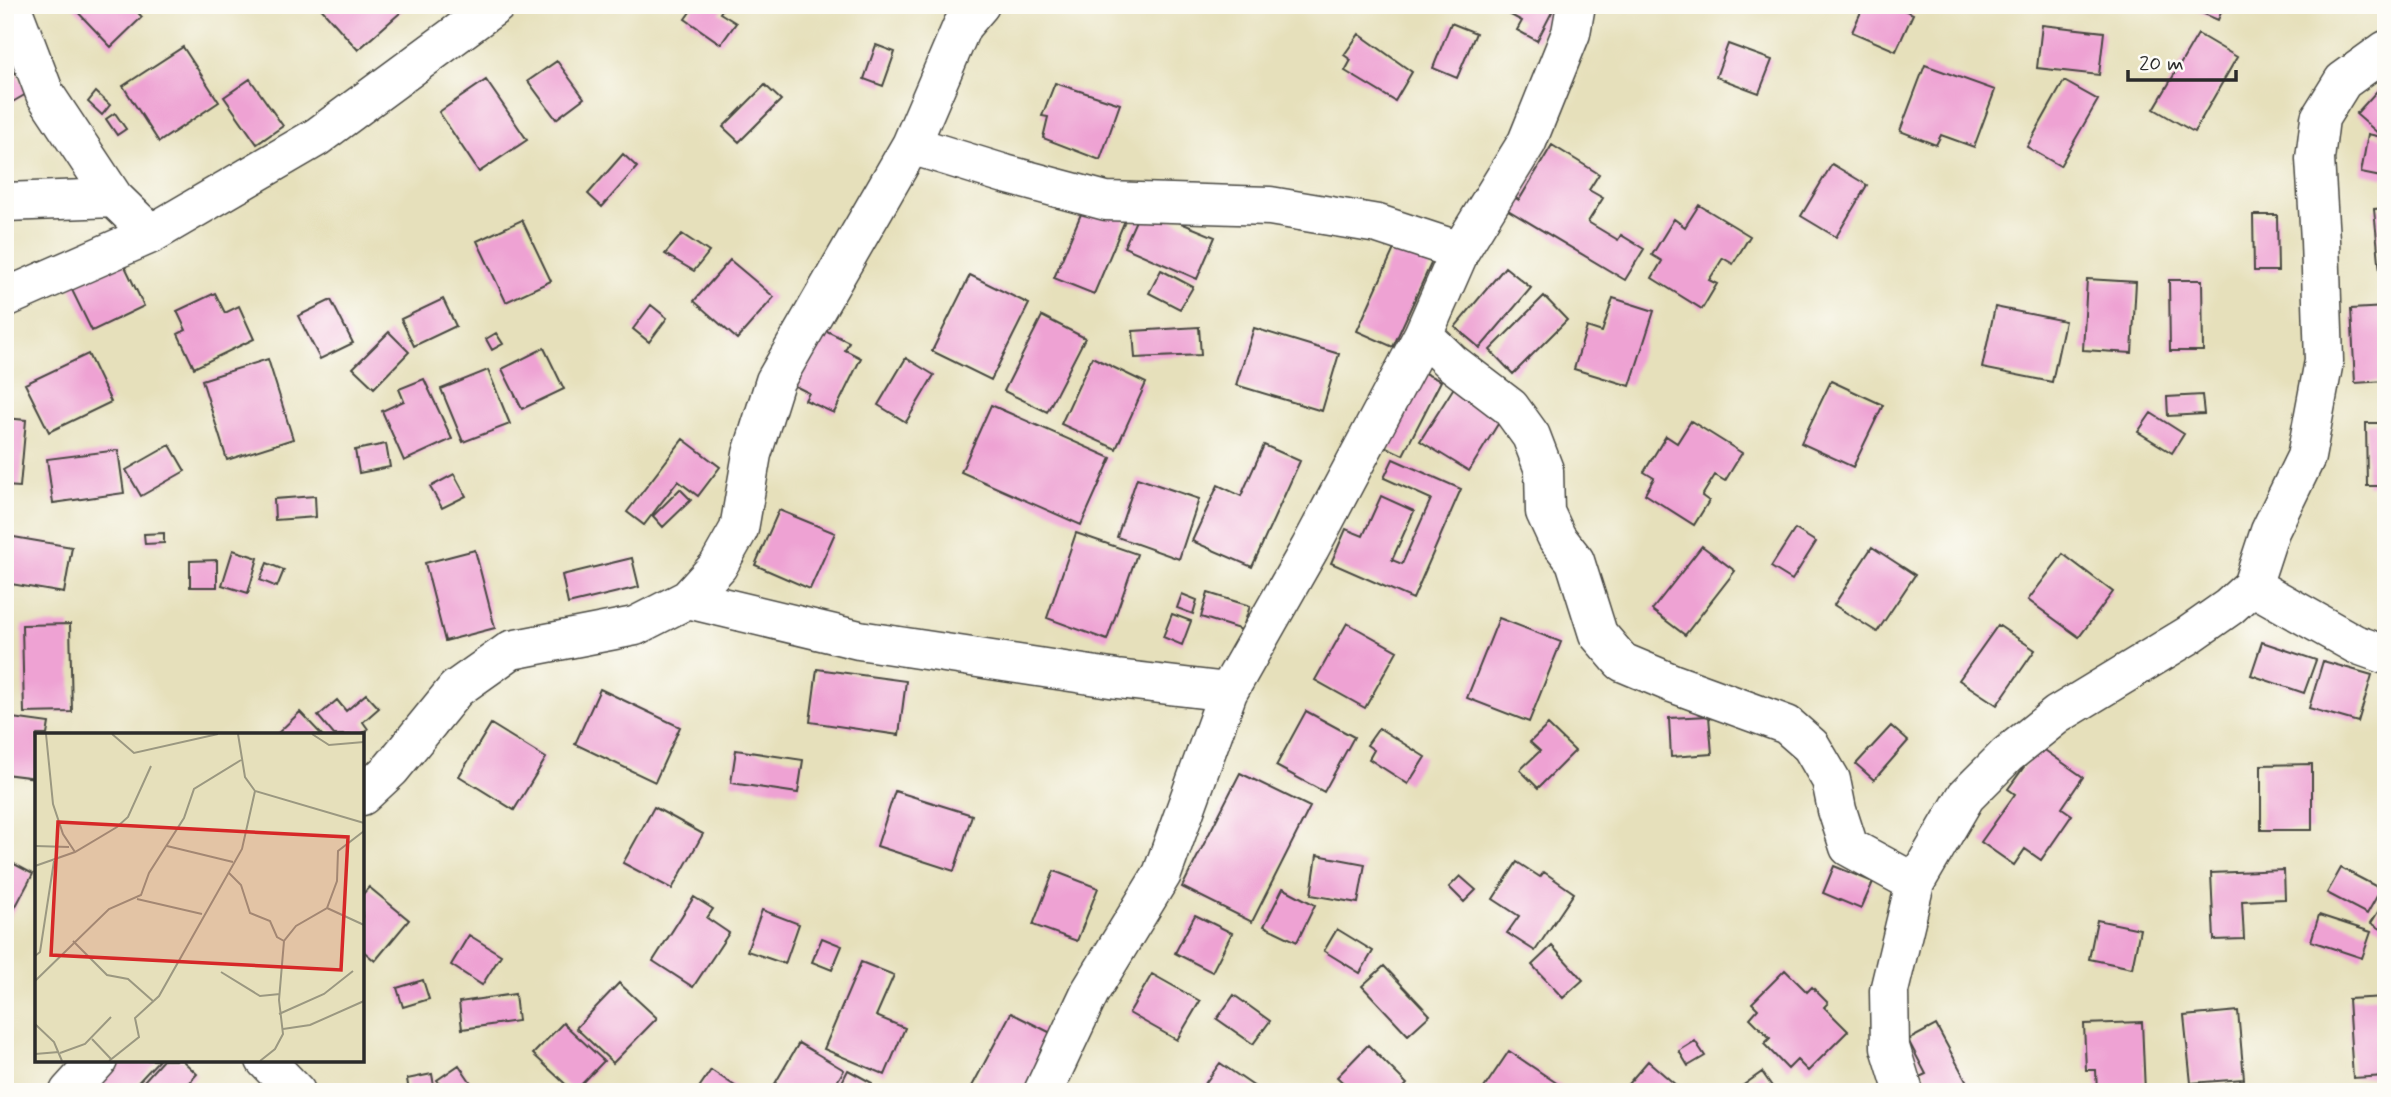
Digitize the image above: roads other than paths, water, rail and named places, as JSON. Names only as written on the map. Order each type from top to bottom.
[{"type":"street","points":[[11,5],[45,94],[114,198],[152,234]]},
{"type":"street","points":[[7,298],[152,234],[317,137],[496,5]]},
{"type":"street","points":[[364,794],[391,769],[456,690],[512,650],[635,626],[688,599],[718,566],[739,529],[752,454],[775,380],[911,145],[962,26],[981,5]]},
{"type":"street","points":[[1043,1092],[1090,992],[1162,874],[1228,692],[1310,548],[1423,335],[1460,251],[1527,142],[1571,33],[1576,5]]},
{"type":"street","points":[[1904,1092],[1890,1047],[1889,990],[1915,883],[1966,796],[2007,755],[2057,715],[2189,635],[2229,607],[2252,586],[2270,531],[2306,457],[2324,360],[2315,159],[2320,118],[2343,81],[2386,50]]},
{"type":"street","points":[[911,145],[1106,201],[1270,206],[1378,223],[1460,251]]},
{"type":"street","points":[[5,202],[114,198]]},
{"type":"street","points":[[1423,335],[1451,362],[1510,407],[1531,436],[1544,470],[1545,512],[1558,538],[1576,561],[1598,634],[1622,662],[1787,725],[1811,746],[1831,780],[1849,847],[1915,883]]},
{"type":"street","points":[[2252,586],[2355,645],[2386,655]]},
{"type":"street","points":[[688,599],[859,639],[1117,679],[1228,692]]},
{"type":"street","points":[[69,1092],[96,1062]]},
{"type":"street","points":[[267,1062],[296,1092]]}]
